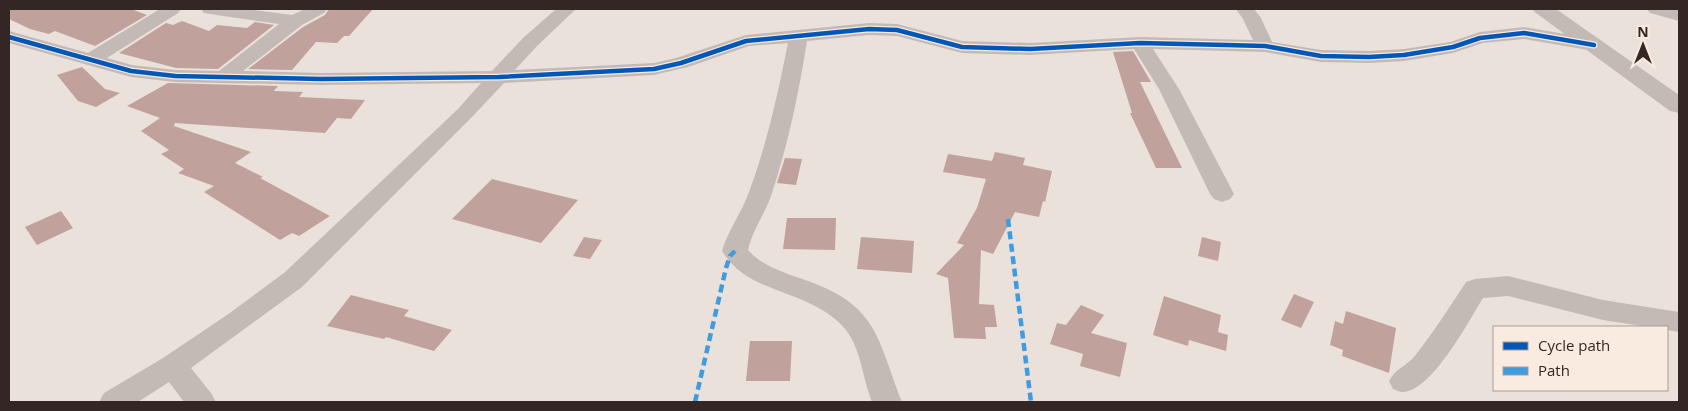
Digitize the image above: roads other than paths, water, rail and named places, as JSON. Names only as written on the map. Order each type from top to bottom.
[{"type":"street","points":[[91,60],[172,9]]},
{"type":"street","points":[[210,9],[295,21]]},
{"type":"street","points":[[224,77],[295,21],[318,9]]},
{"type":"street","points":[[114,402],[173,366],[237,322],[293,280],[499,77],[530,42],[567,9]]},
{"type":"street","points":[[869,9],[869,29]]},
{"type":"street","points":[[1245,9],[1252,18],[1264,46]]},
{"type":"street","points":[[1543,9],[1679,106]]},
{"type":"street","points":[[1656,9],[1679,16]]},
{"type":"street","points":[[9,37],[131,71],[175,76],[224,77],[499,77],[654,69],[681,63],[746,41],[869,29],[896,30],[962,47],[1030,49],[1140,43],[1264,46],[1321,56],[1369,57],[1404,55],[1453,47],[1480,38],[1524,33],[1594,45]]},
{"type":"street","points":[[799,35],[772,156],[760,194],[735,251],[740,260],[762,274],[820,296],[850,317],[866,339],[882,392],[888,402]]},
{"type":"street","points":[[1140,43],[1169,89],[1222,194]]},
{"type":"street","points":[[1403,381],[1422,367],[1451,328],[1475,289],[1508,286],[1602,310],[1679,322]]},
{"type":"street","points":[[173,366],[200,402]]}]
